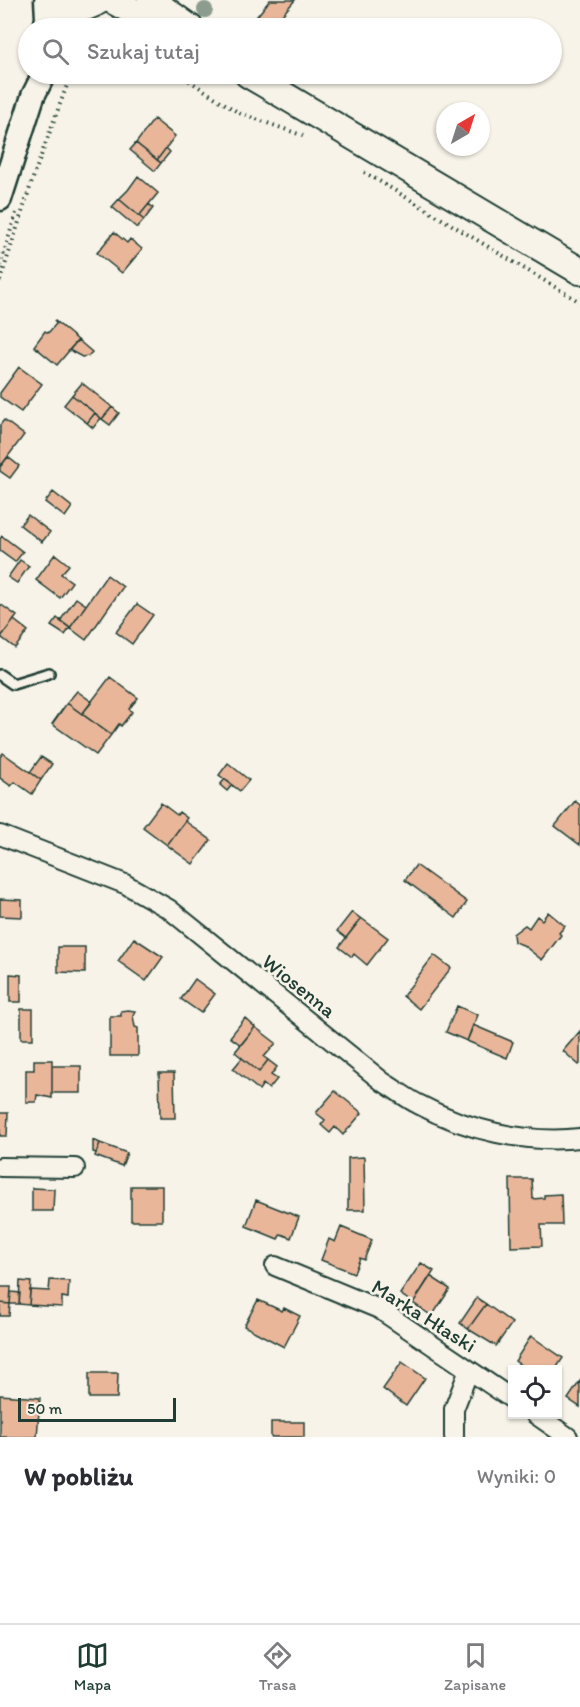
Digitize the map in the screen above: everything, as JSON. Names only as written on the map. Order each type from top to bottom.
[{"type":"main road","points":[[48,0],[81,12]]},
{"type":"main road","points":[[112,0],[145,18]]},
{"type":"main road","points":[[151,0],[176,18]]},
{"type":"main road","points":[[267,84],[580,271]]},
{"type":"street","points":[[47,18],[48,0]]},
{"type":"street","points":[[33,96],[35,84]]},
{"type":"street","points":[[0,199],[5,165],[39,84]]},
{"type":"street","name":"Wiosenna","points":[[0,835],[125,884],[169,909],[383,1082],[418,1104],[455,1120],[500,1133],[557,1140],[580,1138]]},
{"type":"street","points":[[0,1167],[75,1168]]},
{"type":"street","name":"Marka Hłaski","points":[[275,1266],[379,1310],[508,1396]]},
{"type":"street","points":[[454,1437],[454,1408],[469,1370]]},
{"type":"street","points":[[543,1419],[568,1437]]},
{"type":"lane","points":[[0,675],[12,684],[49,673]]},
{"type":"path","points":[[0,281],[34,175],[67,84]]},
{"type":"path","points":[[194,84],[239,113],[303,135],[313,141]]},
{"type":"path","points":[[354,166],[580,302]]},
{"type":"building","points":[[270,0],[295,0],[280,18],[255,18]]},
{"type":"building","points":[[154,119],[175,136],[157,160],[136,143]]},
{"type":"building","points":[[136,143],[161,163],[155,171],[130,150]]},
{"type":"building","points":[[166,148],[170,152],[161,163],[157,160]]},
{"type":"building","points":[[138,176],[158,193],[139,216],[119,199]]},
{"type":"building","points":[[119,199],[144,220],[137,228],[112,207]]},
{"type":"building","points":[[149,204],[153,208],[144,220],[139,216]]},
{"type":"building","points":[[114,232],[127,243],[130,239],[142,249],[122,273],[97,253]]},
{"type":"building","points":[[54,320],[78,340],[57,365],[34,346],[45,331],[48,333],[56,324]]},
{"type":"building","points":[[78,340],[92,352],[88,356],[82,357],[69,350]]},
{"type":"building","points":[[19,367],[42,384],[21,412],[0,397],[0,393]]},
{"type":"building","points":[[82,383],[112,407],[102,419],[72,395]]},
{"type":"building","points":[[72,395],[95,413],[87,423],[64,405]]},
{"type":"building","points":[[112,407],[119,413],[110,425],[102,419]]},
{"type":"building","points":[[95,413],[101,418],[93,428],[87,423]]},
{"type":"building","points":[[4,420],[24,435],[0,467],[0,425]]},
{"type":"building","points":[[8,457],[19,466],[10,478],[0,471],[0,467]]},
{"type":"building","points":[[53,492],[72,507],[65,517],[45,502]]},
{"type":"building","points":[[28,515],[50,532],[42,542],[20,525]]},
{"type":"building","points":[[2,536],[23,552],[15,562],[0,551]]},
{"type":"building","points":[[55,554],[69,565],[61,574],[72,582],[60,598],[36,580]]},
{"type":"building","points":[[20,560],[29,566],[17,583],[8,577]]},
{"type":"building","points":[[107,575],[123,587],[86,640],[70,628]]},
{"type":"building","points":[[76,598],[86,605],[70,628],[60,621]]},
{"type":"building","points":[[0,604],[17,616],[0,638]]},
{"type":"building","points":[[137,604],[153,615],[132,644],[116,632]]},
{"type":"building","points":[[57,618],[70,628],[65,635],[51,626]]},
{"type":"building","points":[[14,620],[28,631],[15,648],[1,637]]},
{"type":"building","points":[[110,677],[138,698],[129,709],[132,712],[111,735],[82,714]]},
{"type":"building","points":[[77,691],[92,702],[82,714],[67,703]]},
{"type":"building","points":[[67,703],[111,735],[96,755],[52,724]]},
{"type":"building","points":[[3,753],[41,780],[32,794],[15,782],[11,786],[0,778],[0,757]]},
{"type":"building","points":[[41,757],[52,764],[41,780],[30,772]]},
{"type":"building","points":[[228,763],[249,780],[240,791],[219,775]]},
{"type":"building","points":[[225,779],[232,785],[227,791],[220,785]]},
{"type":"building","points":[[575,801],[580,805],[580,845],[555,826]]},
{"type":"building","points":[[161,803],[177,815],[179,812],[187,818],[167,845],[143,827]]},
{"type":"building","points":[[185,821],[211,840],[193,864],[167,845]]},
{"type":"building","points":[[416,865],[467,902],[456,918],[405,880]]},
{"type":"building","points":[[0,899],[22,900],[22,917],[0,916]]},
{"type":"building","points":[[352,912],[361,919],[346,938],[337,931]]},
{"type":"building","points":[[548,912],[565,926],[542,960],[523,945],[514,942],[513,934],[525,925],[529,928],[537,916],[542,920]]},
{"type":"building","points":[[361,918],[388,938],[367,965],[354,954],[352,957],[339,947]]},
{"type":"building","points":[[134,938],[163,957],[146,981],[118,961]]},
{"type":"building","points":[[58,947],[85,947],[85,973],[58,972]]},
{"type":"building","points":[[434,955],[451,968],[419,1009],[403,996]]},
{"type":"building","points":[[10,974],[21,975],[21,1002],[10,1002]]},
{"type":"building","points":[[195,979],[215,994],[201,1013],[181,999]]},
{"type":"building","points":[[457,1006],[478,1015],[467,1041],[446,1032]]},
{"type":"building","points":[[21,1009],[33,1009],[33,1039],[21,1039]]},
{"type":"building","points":[[121,1011],[135,1011],[133,1016],[135,1027],[138,1028],[138,1056],[110,1056],[110,1016],[121,1016]]},
{"type":"building","points":[[245,1018],[255,1027],[241,1045],[230,1037]]},
{"type":"building","points":[[473,1025],[513,1042],[507,1058],[467,1041]]},
{"type":"building","points":[[255,1027],[276,1043],[264,1057],[268,1060],[259,1072],[235,1052]]},
{"type":"building","points":[[580,1031],[580,1064],[579,1065],[563,1051]]},
{"type":"building","points":[[242,1058],[259,1072],[268,1060],[277,1067],[271,1075],[277,1079],[269,1089],[263,1084],[259,1090],[233,1069]]},
{"type":"building","points":[[34,1060],[52,1060],[52,1098],[37,1095],[36,1102],[26,1102],[26,1070],[34,1070]]},
{"type":"building","points":[[52,1066],[81,1066],[81,1093],[52,1093]]},
{"type":"building","points":[[159,1073],[174,1073],[175,1118],[160,1118]]},
{"type":"building","points":[[335,1091],[362,1113],[343,1135],[335,1127],[330,1133],[321,1125],[325,1120],[316,1113]]},
{"type":"building","points":[[0,1113],[8,1113],[7,1136],[0,1136]]},
{"type":"building","points":[[93,1140],[100,1143],[96,1153],[93,1152]]},
{"type":"building","points":[[100,1143],[127,1153],[122,1166],[95,1156]]},
{"type":"building","points":[[364,1157],[365,1210],[348,1210],[348,1158]]},
{"type":"building","points":[[510,1179],[532,1179],[533,1199],[544,1198],[544,1195],[561,1194],[562,1225],[541,1225],[542,1246],[511,1247]]},
{"type":"building","points":[[131,1186],[162,1186],[162,1221],[131,1221]]},
{"type":"building","points":[[32,1188],[54,1189],[53,1211],[32,1211]]},
{"type":"building","points":[[256,1200],[299,1217],[291,1238],[281,1234],[278,1239],[246,1226]]},
{"type":"building","points":[[341,1227],[372,1240],[364,1260],[360,1258],[354,1273],[321,1260],[329,1239],[335,1242]]},
{"type":"building","points":[[421,1263],[434,1271],[413,1303],[400,1294]]},
{"type":"building","points":[[430,1276],[450,1289],[432,1316],[413,1303]]},
{"type":"building","points":[[50,1280],[69,1281],[68,1298],[62,1297],[62,1307],[29,1305],[30,1290],[49,1291]]},
{"type":"building","points":[[20,1281],[31,1282],[29,1305],[19,1304]]},
{"type":"building","points":[[0,1287],[11,1287],[10,1304],[0,1303]]},
{"type":"building","points":[[11,1292],[20,1293],[19,1304],[10,1304]]},
{"type":"building","points":[[477,1298],[486,1304],[468,1329],[460,1323]]},
{"type":"building","points":[[258,1300],[300,1316],[284,1347],[244,1326]]},
{"type":"building","points":[[0,1303],[10,1304],[9,1316],[0,1316]]},
{"type":"building","points":[[486,1304],[512,1323],[496,1346],[468,1329]]},
{"type":"building","points":[[531,1336],[563,1358],[558,1365],[521,1365],[515,1361]]},
{"type":"building","points":[[402,1362],[425,1378],[406,1406],[383,1389]]},
{"type":"building","points":[[89,1373],[118,1373],[117,1398],[89,1398]]},
{"type":"building","points":[[580,1381],[580,1407],[568,1399]]},
{"type":"building","points":[[0,1395],[40,1398],[37,1437],[0,1437]]},
{"type":"building","points":[[271,1422],[304,1422],[304,1437],[271,1437]]}]
